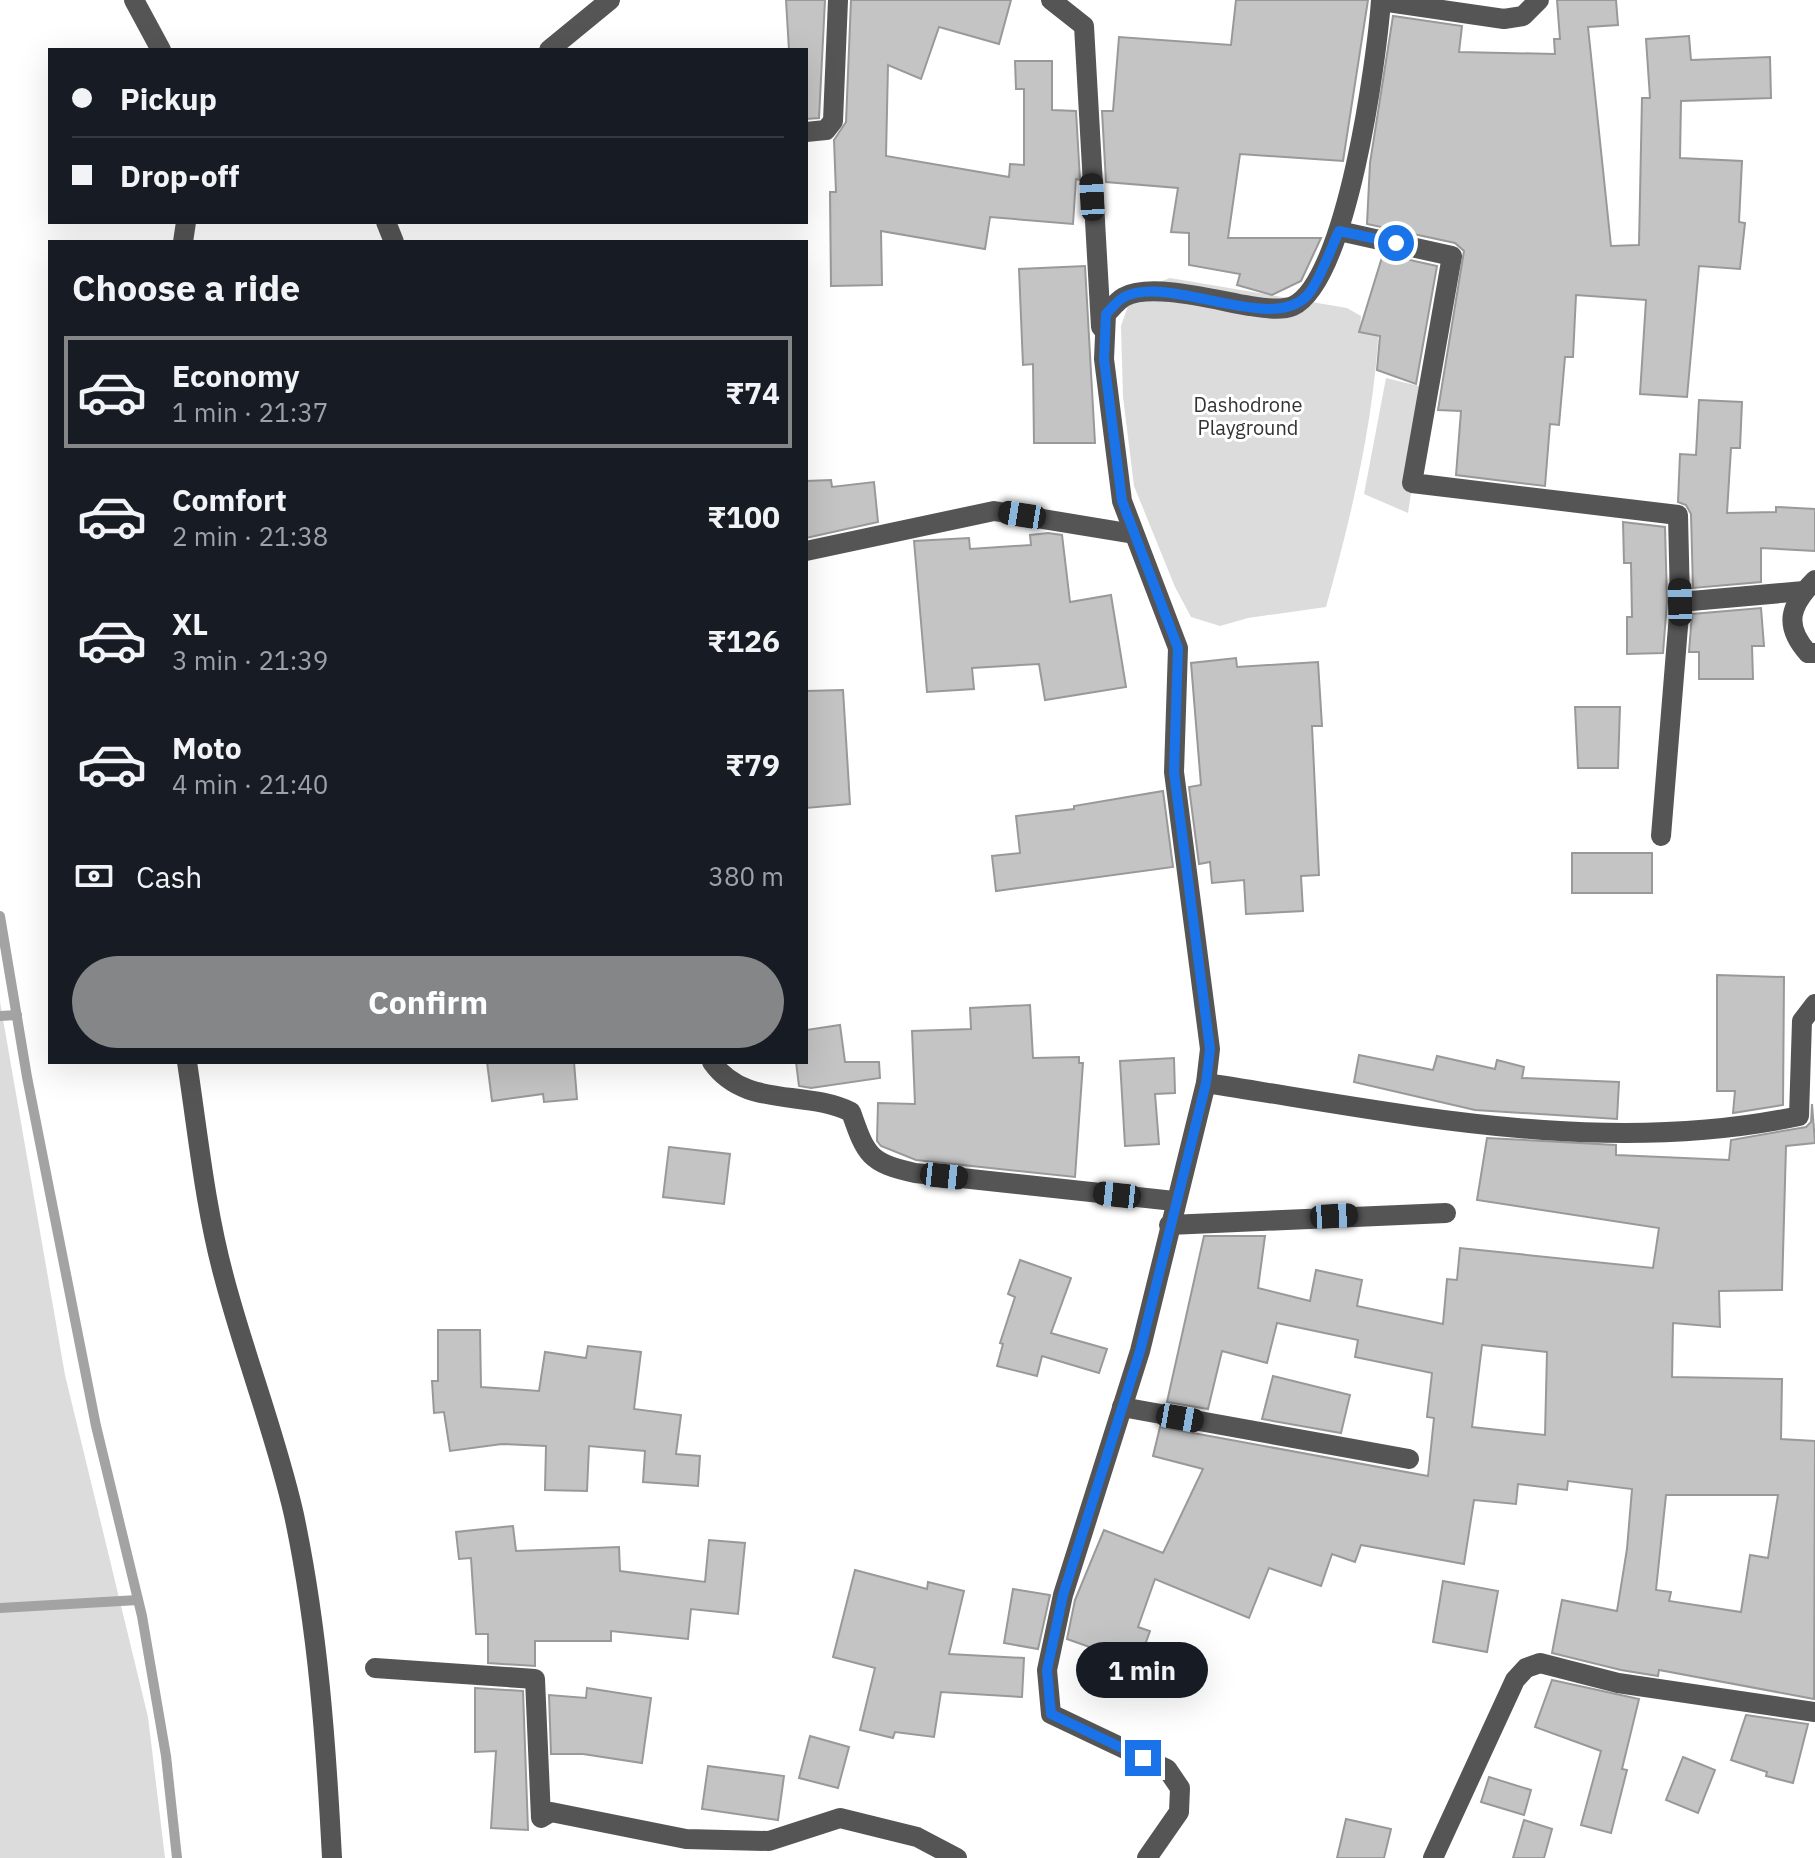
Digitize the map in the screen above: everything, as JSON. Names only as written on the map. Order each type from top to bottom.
[{"type":"street","points":[[134,0],[160,48]]},
{"type":"street","points":[[551,48],[610,0]]},
{"type":"street","points":[[808,132],[826,130],[833,121],[838,0]]},
{"type":"street","points":[[1051,0],[1084,26],[1096,282],[1104,359],[1122,501],[1178,648],[1174,772],[1210,1049],[1206,1083],[1174,1201],[1140,1351],[1063,1595],[1047,1670],[1051,1714],[1167,1769],[1180,1788],[1179,1812],[1147,1858]]},
{"type":"street","points":[[1104,359],[1106,314],[1122,298],[1146,290],[1267,309],[1292,307],[1309,294],[1339,231],[1377,58],[1381,0],[1504,19],[1523,16],[1539,0]]},
{"type":"street","points":[[1339,231],[1452,256],[1412,483],[1678,515],[1680,602],[1661,836]]},
{"type":"street","points":[[808,551],[994,511],[1134,534]]},
{"type":"street","points":[[1680,602],[1810,585]]},
{"type":"street","points":[[1810,585],[1791,614],[1794,638],[1808,653],[1815,653]]},
{"type":"street","points":[[1206,1083],[1561,1134],[1732,1128],[1799,1116],[1802,1021],[1815,1004]]},
{"type":"street","points":[[187,1064],[208,1207],[223,1275],[293,1513],[313,1618],[324,1710],[332,1858]]},
{"type":"street","points":[[713,1064],[723,1077],[752,1093],[830,1102],[851,1112],[863,1146],[884,1166],[915,1173],[1174,1201]]},
{"type":"street","points":[[1169,1225],[1446,1213]]},
{"type":"street","points":[[1122,1407],[1409,1459]]},
{"type":"street","points":[[1433,1858],[1515,1680],[1526,1668],[1540,1663],[1618,1683],[1815,1712]]},
{"type":"street","points":[[375,1668],[535,1679],[541,1818],[551,1812],[686,1839],[769,1841],[840,1818],[917,1837],[957,1858]]},
{"type":"green space","name":"Dashodrone Playground","points":[[1170,278],[1347,308],[1361,316],[1360,332],[1379,325],[1372,396],[1360,467],[1326,607],[1248,618],[1220,626],[1191,617],[1175,587],[1134,486],[1123,397],[1121,326],[1130,300],[1142,289]]},
{"type":"green space","points":[[1386,378],[1427,388],[1408,513],[1364,494]]},
{"type":"green space","points":[[0,1002],[65,1375],[148,1717],[165,1858],[0,1858]]},
{"type":"building","points":[[786,0],[825,0],[819,118],[808,119],[808,48],[789,48]]},
{"type":"building","points":[[851,0],[1011,0],[999,44],[939,27],[921,79],[888,65],[886,156],[1009,177],[1010,164],[1024,165],[1024,89],[1016,89],[1015,61],[1052,61],[1052,110],[1076,111],[1080,180],[1076,179],[1073,224],[990,217],[985,249],[881,231],[882,285],[831,286],[830,192],[836,192],[834,140],[846,122]]},
{"type":"building","points":[[1236,0],[1368,0],[1343,161],[1240,154],[1228,238],[1321,238],[1301,281],[1272,295],[1237,285],[1240,274],[1189,265],[1189,233],[1171,232],[1178,188],[1106,182],[1102,111],[1113,111],[1119,37],[1231,45]]},
{"type":"building","points":[[1557,0],[1616,0],[1618,25],[1588,27],[1611,246],[1639,245],[1642,98],[1650,98],[1646,39],[1689,36],[1691,60],[1770,57],[1771,98],[1681,101],[1680,158],[1742,161],[1739,222],[1745,223],[1740,269],[1699,266],[1687,397],[1640,394],[1646,300],[1576,295],[1573,357],[1565,357],[1559,425],[1550,424],[1545,486],[1456,475],[1461,411],[1438,410],[1464,251],[1455,243],[1367,224],[1370,163],[1393,16],[1462,26],[1459,52],[1555,54],[1554,39],[1560,39]]},
{"type":"building","points":[[1383,254],[1437,266],[1416,384],[1377,370],[1380,336],[1359,332]]},
{"type":"building","points":[[1085,266],[1095,443],[1034,443],[1033,364],[1023,365],[1019,269]]},
{"type":"building","points":[[1699,400],[1742,402],[1740,448],[1731,448],[1727,513],[1776,512],[1776,507],[1815,509],[1815,551],[1761,548],[1761,582],[1693,588],[1691,514],[1686,505],[1678,502],[1680,454],[1696,455]]},
{"type":"building","points":[[831,480],[832,487],[874,482],[878,522],[808,538],[808,481]]},
{"type":"building","points":[[1623,522],[1665,527],[1667,602],[1663,653],[1627,654],[1627,617],[1632,617],[1631,563],[1624,563]]},
{"type":"building","points":[[1030,535],[1062,535],[1070,602],[1111,595],[1126,687],[1045,700],[1039,664],[972,668],[974,689],[927,692],[914,541],[969,538],[970,549],[1031,545]]},
{"type":"building","points":[[1761,608],[1764,646],[1752,646],[1753,679],[1699,679],[1699,652],[1689,652],[1692,614]]},
{"type":"building","points":[[1236,658],[1237,667],[1318,662],[1322,726],[1312,726],[1319,875],[1301,876],[1303,911],[1246,914],[1244,880],[1212,883],[1210,862],[1199,864],[1189,787],[1201,785],[1191,663]]},
{"type":"building","points":[[843,690],[850,804],[808,808],[808,691]]},
{"type":"building","points":[[1575,707],[1620,707],[1618,768],[1578,768]]},
{"type":"building","points":[[1163,791],[1173,867],[996,891],[992,856],[1020,853],[1016,816],[1074,809],[1074,806]]},
{"type":"building","points":[[1572,853],[1652,853],[1652,893],[1572,893]]},
{"type":"building","points":[[1717,975],[1784,977],[1783,1105],[1733,1113],[1735,1091],[1717,1091]]},
{"type":"building","points":[[1030,1005],[1033,1058],[1079,1057],[1079,1063],[1083,1063],[1075,1177],[916,1160],[881,1146],[877,1141],[878,1103],[915,1104],[912,1031],[971,1029],[970,1008]]},
{"type":"building","points":[[840,1025],[845,1062],[879,1062],[880,1078],[811,1088],[799,1086],[796,1064],[808,1064],[808,1030]]},
{"type":"building","points":[[1359,1055],[1433,1070],[1437,1056],[1495,1069],[1497,1060],[1524,1067],[1522,1078],[1619,1082],[1617,1119],[1475,1110],[1354,1082]]},
{"type":"building","points":[[1174,1058],[1175,1093],[1155,1094],[1159,1144],[1125,1146],[1120,1061]]},
{"type":"building","points":[[487,1064],[574,1064],[577,1099],[544,1102],[543,1094],[492,1101]]},
{"type":"building","points":[[1812,1104],[1815,1143],[1786,1146],[1782,1290],[1719,1291],[1720,1327],[1673,1323],[1672,1377],[1782,1379],[1781,1439],[1815,1441],[1814,1699],[1659,1670],[1658,1676],[1621,1670],[1552,1653],[1562,1600],[1617,1611],[1627,1549],[1632,1489],[1568,1481],[1567,1490],[1518,1484],[1516,1504],[1474,1500],[1464,1564],[1361,1545],[1355,1562],[1332,1554],[1321,1586],[1269,1568],[1249,1618],[1155,1579],[1138,1627],[1150,1631],[1138,1664],[1067,1639],[1075,1600],[1104,1530],[1163,1553],[1203,1469],[1153,1456],[1160,1427],[1428,1476],[1434,1418],[1427,1417],[1432,1373],[1355,1357],[1358,1340],[1277,1323],[1267,1363],[1222,1351],[1208,1409],[1167,1402],[1204,1236],[1265,1236],[1258,1288],[1310,1301],[1316,1270],[1362,1280],[1357,1306],[1443,1324],[1447,1279],[1457,1280],[1460,1248],[1653,1268],[1659,1228],[1477,1200],[1487,1138],[1616,1145],[1616,1155],[1729,1160],[1731,1140],[1806,1127],[1811,1122]],"holes":[[[1482,1345],[1547,1352],[1545,1435],[1472,1427]],[[1666,1495],[1778,1495],[1768,1558],[1750,1555],[1741,1612],[1669,1601],[1671,1592],[1656,1590]]]},
{"type":"building","points":[[669,1147],[730,1154],[724,1204],[663,1197]]},
{"type":"building","points":[[1020,1260],[1071,1278],[1051,1333],[1107,1349],[1099,1373],[1042,1356],[1037,1376],[997,1366],[1003,1344],[1000,1343],[1015,1297],[1008,1294]]},
{"type":"building","points":[[438,1330],[480,1330],[481,1387],[539,1391],[545,1352],[586,1358],[588,1346],[641,1352],[634,1409],[681,1415],[676,1454],[700,1456],[698,1486],[643,1482],[645,1451],[589,1446],[587,1491],[545,1490],[546,1446],[502,1444],[450,1451],[444,1412],[434,1413],[432,1381],[438,1381]]},
{"type":"building","points":[[1273,1376],[1350,1395],[1341,1433],[1262,1419]]},
{"type":"building","points":[[513,1526],[516,1551],[619,1547],[620,1571],[705,1582],[709,1540],[745,1543],[738,1614],[691,1609],[688,1639],[611,1631],[611,1641],[535,1641],[535,1666],[488,1663],[488,1634],[476,1634],[471,1558],[459,1559],[456,1532]]},
{"type":"building","points":[[855,1570],[927,1589],[928,1582],[964,1591],[949,1654],[1024,1658],[1022,1697],[941,1692],[934,1737],[895,1732],[893,1738],[860,1730],[875,1668],[833,1657]]},
{"type":"building","points":[[1443,1581],[1498,1591],[1487,1652],[1433,1642]]},
{"type":"building","points":[[1013,1589],[1050,1595],[1038,1649],[1004,1643]]},
{"type":"building","points":[[1552,1680],[1639,1699],[1622,1769],[1627,1770],[1611,1833],[1581,1825],[1601,1751],[1535,1727]]},
{"type":"building","points":[[475,1688],[523,1691],[528,1830],[491,1828],[496,1751],[475,1752]]},
{"type":"building","points":[[587,1688],[651,1698],[642,1763],[583,1754],[551,1754],[549,1695],[586,1698]]},
{"type":"building","points":[[1746,1715],[1808,1724],[1793,1783],[1766,1776],[1767,1772],[1731,1760]]},
{"type":"building","points":[[810,1736],[849,1747],[838,1788],[799,1778]]},
{"type":"building","points":[[1683,1757],[1715,1770],[1698,1813],[1666,1800]]},
{"type":"building","points":[[708,1766],[784,1776],[778,1820],[702,1809]]},
{"type":"building","points":[[1489,1777],[1531,1790],[1524,1815],[1481,1802]]},
{"type":"building","points":[[1346,1819],[1391,1829],[1384,1858],[1337,1858]]},
{"type":"building","points":[[1524,1820],[1552,1829],[1544,1858],[1513,1858]]},
{"type":"waterway","points":[[0,916],[27,1077],[96,1426],[142,1616],[166,1756],[177,1858]]},
{"type":"waterway","points":[[0,1016],[17,1015]]},
{"type":"waterway","points":[[0,1608],[138,1600]]},
{"type":"route","points":[[1143,1758],[1051,1714],[1047,1670],[1063,1595],[1140,1351],[1174,1201],[1206,1083],[1210,1049],[1174,772],[1178,648],[1122,501],[1104,359],[1106,314],[1122,298],[1146,290],[1267,309],[1292,307],[1309,294],[1339,231],[1396,243]]}]
